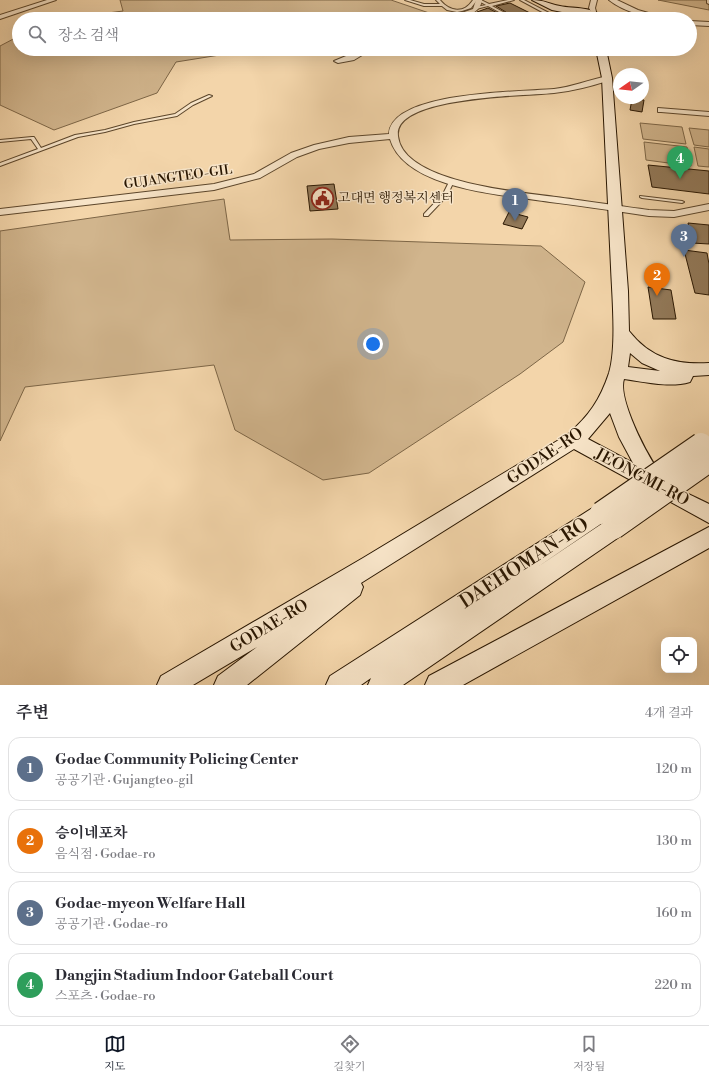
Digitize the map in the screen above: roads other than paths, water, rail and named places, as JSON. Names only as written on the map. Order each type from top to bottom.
[{"type":"main road","points":[[536,0],[553,12]]},
{"type":"main road","points":[[549,10],[598,12]]},
{"type":"main road","name":"GODAE-RO","points":[[170,685],[411,541],[574,440],[598,416],[616,378],[621,355],[615,209],[607,78],[602,56]]},
{"type":"main road","points":[[621,332],[639,352],[661,365],[686,371],[709,370]]},
{"type":"main road","points":[[661,487],[640,457],[628,436],[618,410],[616,378],[642,376],[671,378],[697,375],[709,370]]},
{"type":"main road","name":"JEONGMI-RO","points":[[574,440],[709,514]]},
{"type":"main road","name":"DAEHOMAN-RO","points":[[381,685],[706,448]]},
{"type":"main road","name":"DAEHOMAN-RO","points":[[339,685],[607,520]]},
{"type":"main road","points":[[438,685],[709,537]]},
{"type":"main road","points":[[227,685],[411,541]]},
{"type":"street","points":[[16,12],[53,0]]},
{"type":"street","points":[[466,12],[477,8],[480,3],[479,0]]},
{"type":"street","points":[[612,0],[640,12]]},
{"type":"street","points":[[0,17],[12,13]]},
{"type":"street","points":[[697,23],[709,24]]},
{"type":"street","points":[[338,60],[355,56]]},
{"type":"street","points":[[607,78],[570,88],[458,100],[428,106],[408,113],[398,120],[394,128],[393,136],[396,145],[406,158],[420,167],[452,181],[485,190],[615,209],[666,214],[709,207]]},
{"type":"street","points":[[661,110],[709,114]]},
{"type":"street","name":"GUJANGTEO-GIL","points":[[0,212],[214,187],[257,176],[294,155],[317,147],[349,140],[393,136]]},
{"type":"lane","points":[[407,0],[424,5],[442,5]]},
{"type":"lane","points":[[438,0],[442,5],[450,10],[464,10],[470,7],[475,0]]},
{"type":"lane","points":[[479,0],[502,12]]},
{"type":"lane","points":[[477,8],[512,0]]},
{"type":"lane","points":[[522,0],[549,10]]},
{"type":"lane","points":[[0,165],[77,136],[176,115],[192,104],[210,96]]},
{"type":"lane","points":[[0,141],[32,138],[40,149]]},
{"type":"lane","points":[[426,214],[445,195],[452,181]]},
{"type":"lane","points":[[642,197],[682,202]]},
{"type":"place","name":"Dangjin Stadium Indoor Gateball Court","points":[[680,179]]},
{"type":"place","name":"고대면 행정복지센터","points":[[322,198]]},
{"type":"place","name":"Godae Community Policing Center","points":[[515,221]]},
{"type":"place","name":"Godae-myeon Welfare Hall","points":[[684,257]]},
{"type":"place","name":"승이네포차","points":[[657,296]]}]
